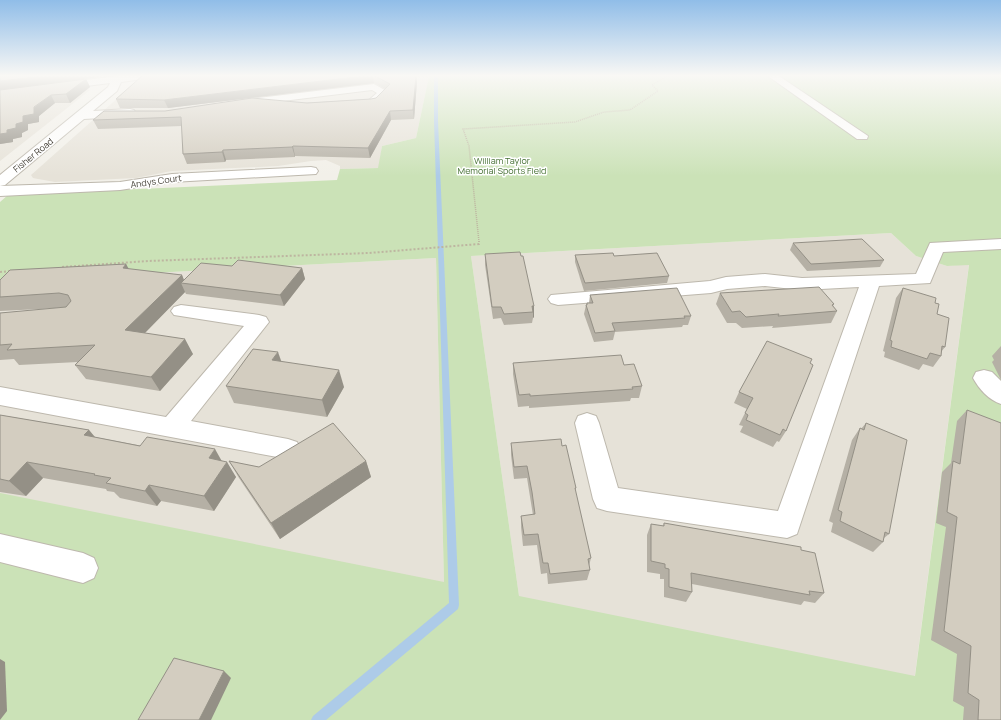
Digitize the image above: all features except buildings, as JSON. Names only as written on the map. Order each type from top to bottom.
[{"type":"street","name":"Fisher Road","points":[[0,182],[89,110]]},
{"type":"street","points":[[823,110],[862,136]]},
{"type":"street","points":[[83,115],[140,113]]},
{"type":"street","name":"Andys Court","points":[[0,191],[120,186],[172,178],[311,171]]},
{"type":"street","points":[[558,299],[710,287],[726,283],[765,280],[802,284],[923,279],[936,247],[1001,244]]},
{"type":"street","points":[[587,423],[606,498],[787,525],[871,281]]},
{"type":"street","points":[[172,427],[259,322],[181,311]]},
{"type":"street","points":[[984,378],[1001,395]]},
{"type":"street","points":[[0,396],[288,449]]},
{"type":"street","points":[[0,548],[83,568]]},
{"type":"path","points":[[55,268],[148,261],[369,253],[480,244],[469,146],[464,129],[575,122],[604,112],[631,110]]},
{"type":"path","points":[[0,272],[16,270]]},
{"type":"shaded area","points":[[0,110],[65,110],[0,161]]},
{"type":"shaded area","points":[[105,110],[422,110],[416,138],[382,146],[379,168],[340,169],[340,166],[326,160],[278,166],[172,171],[136,178],[55,182],[33,178],[31,175]]},
{"type":"shaded area","points":[[891,233],[916,256],[947,266],[969,264],[909,720],[0,720],[0,281],[436,258],[444,582],[519,596],[471,256]]},
{"type":"green space","name":"William Taylor Memorial Sports Field","points":[[422,110],[1001,110],[1001,720],[0,720],[0,493],[444,582],[436,258],[0,281],[0,202],[8,195],[337,180],[340,169],[378,168],[382,146],[416,138]],"holes":[[[891,233],[916,256],[947,266],[969,265],[915,676],[519,596],[471,256]]]},
{"type":"waterway","points":[[317,720],[454,605],[436,110]]}]
